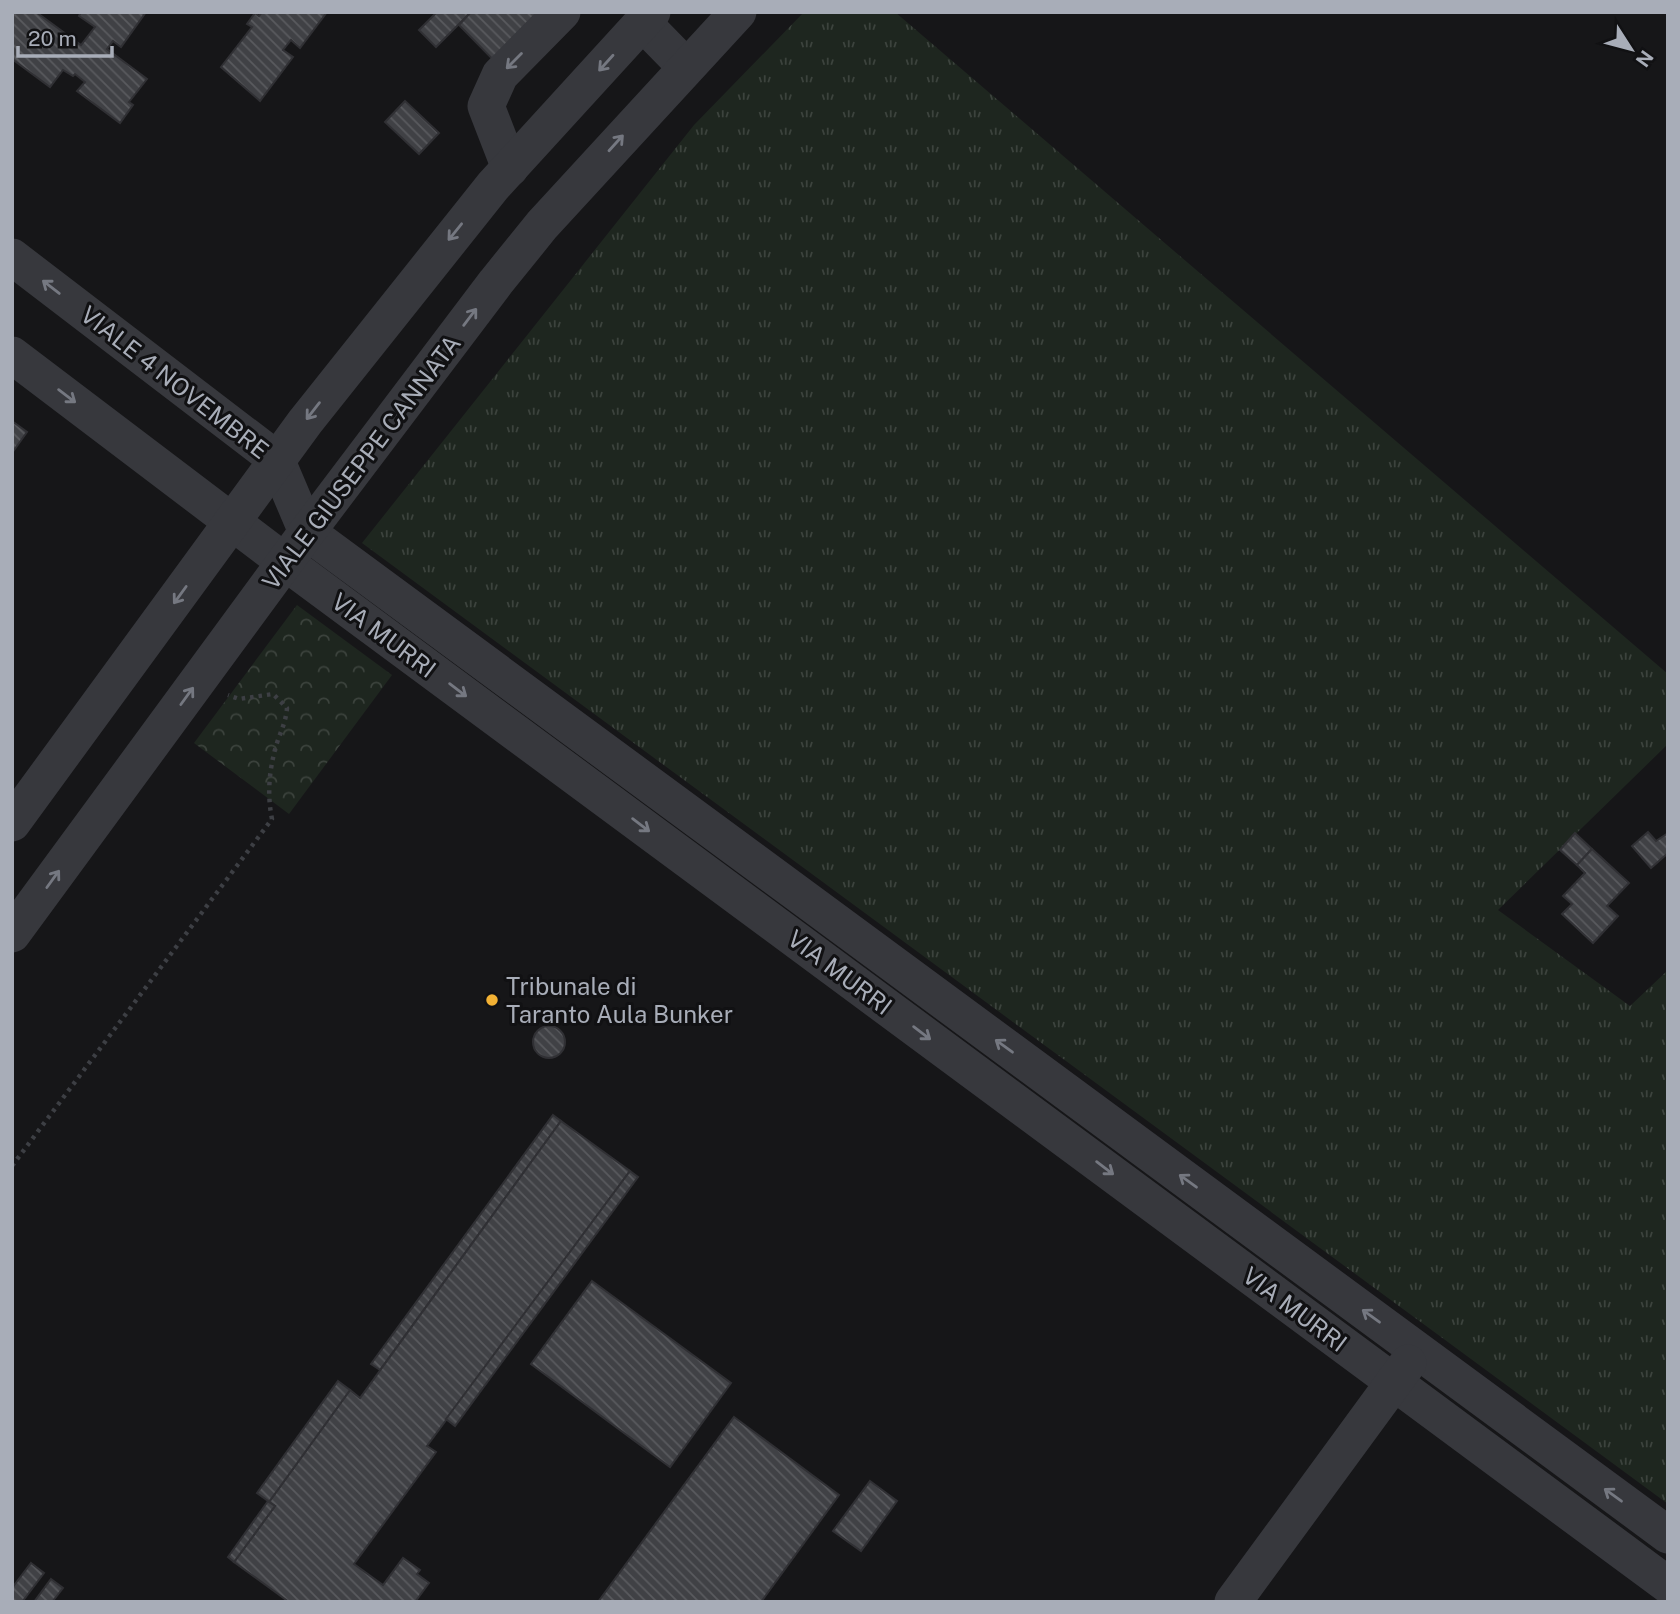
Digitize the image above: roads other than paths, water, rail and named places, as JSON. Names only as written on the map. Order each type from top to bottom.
[{"type":"street","points":[[510,168],[486,106],[499,75],[562,12]]},
{"type":"street","name":"VIALE GIUSEPPE CANNATA","points":[[12,934],[307,532],[542,225],[738,12]]},
{"type":"street","points":[[12,823],[234,522],[276,459],[426,268],[510,168],[648,18],[686,67]]},
{"type":"street","name":"VIALE 4 NOVEMBRE","points":[[12,257],[276,459],[307,532]]},
{"type":"street","points":[[12,355],[285,562]]},
{"type":"street","name":"VIA MURRI","points":[[307,532],[1668,1535]]},
{"type":"street","name":"VIA MURRI","points":[[285,562],[1668,1585]]},
{"type":"street","points":[[1233,1602],[1418,1350]]},
{"type":"place","name":"Tribunale di Taranto Aula Bunker","points":[[492,1000]]}]
